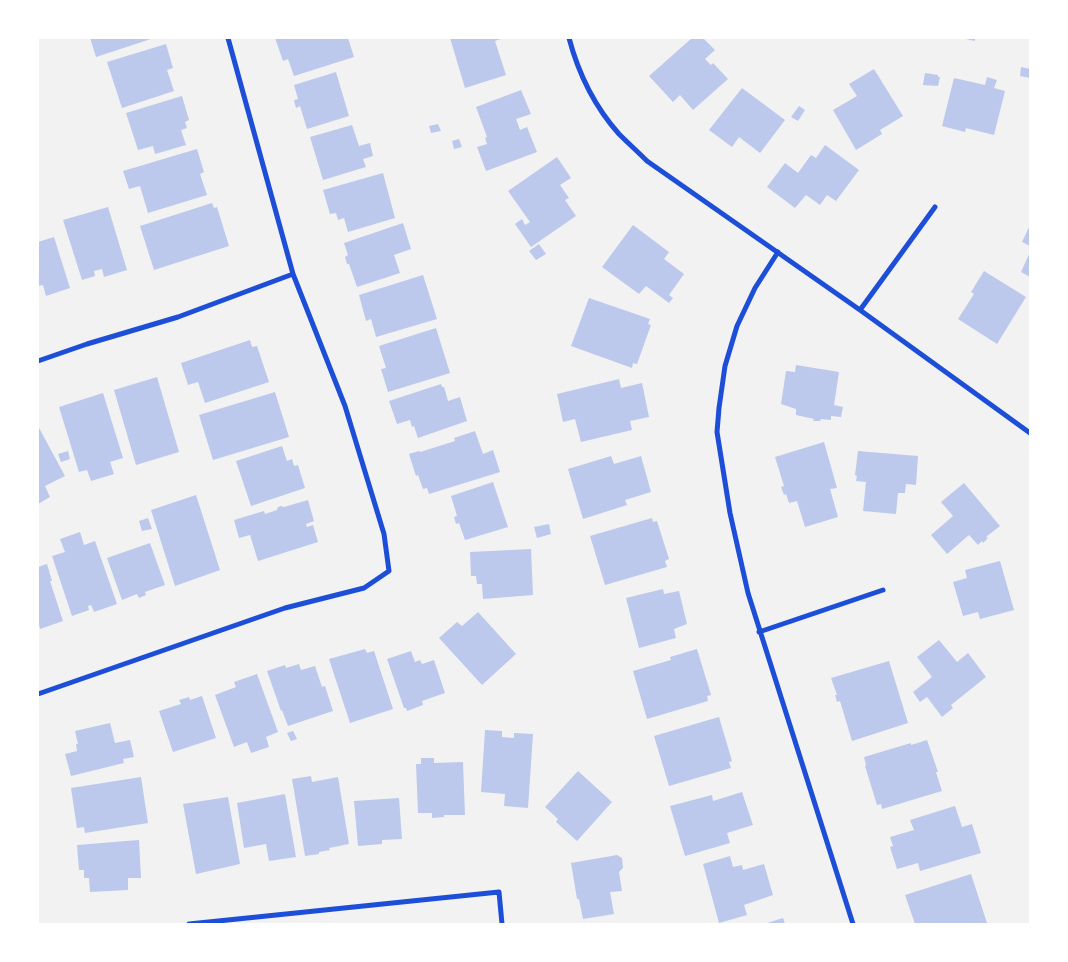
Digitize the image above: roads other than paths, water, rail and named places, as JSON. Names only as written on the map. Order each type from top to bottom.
[{"type":"street","points":[[38,694],[285,608],[364,588],[389,571],[384,534],[344,406],[293,274],[228,38]]},
{"type":"street","points":[[569,38],[586,85],[606,118],[619,134],[647,161],[1030,432]]},
{"type":"street","points":[[860,310],[935,207]]},
{"type":"street","points":[[778,252],[755,288],[738,326],[725,366],[717,432],[730,513],[748,593],[853,924]]},
{"type":"street","points":[[38,361],[87,344],[178,317],[293,274]]},
{"type":"street","points":[[759,632],[883,590]]},
{"type":"street","points":[[189,924],[499,892],[502,924]]}]
